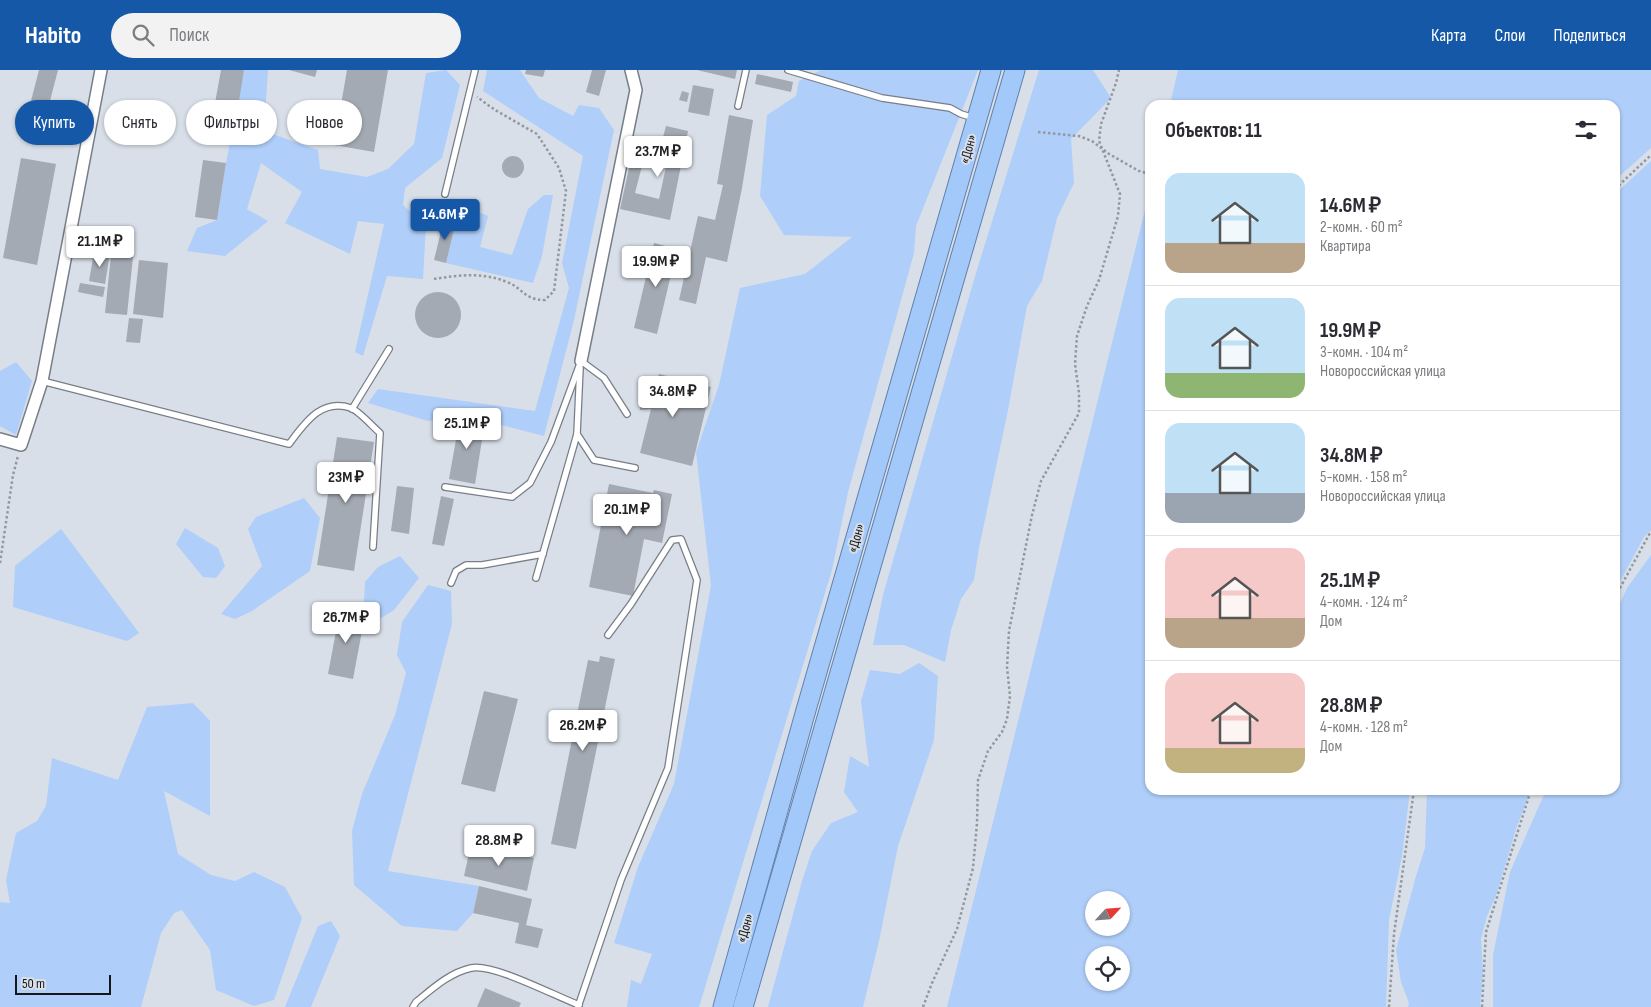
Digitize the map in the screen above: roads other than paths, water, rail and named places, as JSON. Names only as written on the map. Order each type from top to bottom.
[{"type":"highway","name":"«Дон»","points":[[723,1007],[991,70]]},
{"type":"highway","name":"«Дон»","points":[[743,1007],[1015,70]]},
{"type":"street","points":[[0,440],[21,446],[42,381],[102,70]]},
{"type":"street","points":[[580,361],[636,90],[631,70]]},
{"type":"lane","points":[[445,194],[475,70]]},
{"type":"lane","points":[[738,106],[746,70]]},
{"type":"lane","points":[[788,70],[805,72],[882,98],[950,108],[976,119]]},
{"type":"lane","points":[[352,409],[389,349]]},
{"type":"lane","points":[[580,361],[604,378],[627,414]]},
{"type":"lane","points":[[536,578],[577,434],[580,361]]},
{"type":"lane","points":[[445,487],[512,497],[530,483],[551,442],[580,361]]},
{"type":"lane","points":[[42,381],[289,444],[308,418],[331,405],[352,409],[380,433],[373,547]]},
{"type":"lane","points":[[577,434],[594,460],[635,468]]},
{"type":"lane","points":[[413,1007],[416,1002],[447,978],[472,968],[497,971],[578,1006],[621,880],[668,768],[698,580],[681,539],[672,540],[631,604],[608,635]]},
{"type":"lane","points":[[451,582],[456,571],[466,565],[543,554]]}]
